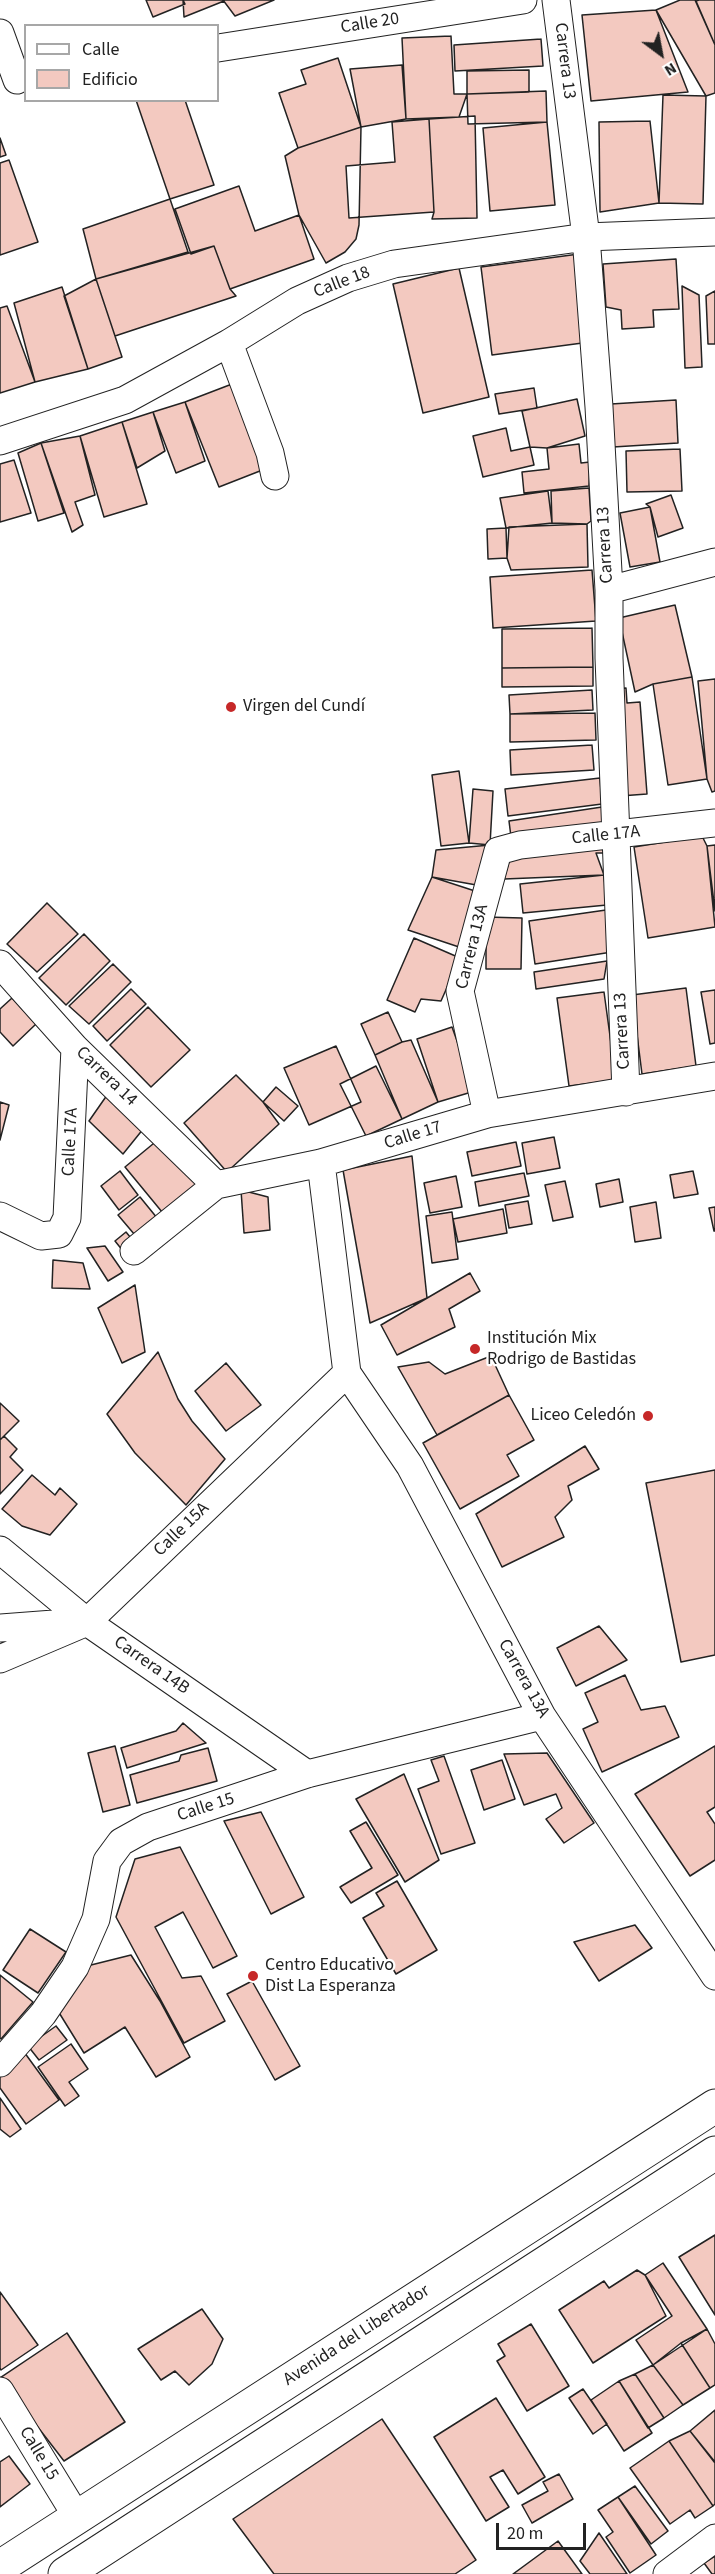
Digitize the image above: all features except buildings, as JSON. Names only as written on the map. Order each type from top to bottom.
[{"type":"main road","name":"Avenida del Libertador","points":[[0,2567],[715,2106]]},
{"type":"main road","points":[[65,2574],[715,2153]]},
{"type":"street","name":"Calle 20","points":[[219,48],[523,0]]},
{"type":"street","name":"Carrera 13","points":[[556,0],[586,237],[609,590],[609,658],[626,1092]]},
{"type":"street","points":[[0,33],[14,82]]},
{"type":"street","name":"Calle 18","points":[[0,441],[125,400],[229,343],[297,301],[348,278],[394,264],[586,237],[715,232]]},
{"type":"street","points":[[229,343],[270,453],[275,476]]},
{"type":"street","points":[[609,590],[715,562]]},
{"type":"street","name":"Calle 17A","points":[[498,851],[520,845],[617,836],[715,823]]},
{"type":"street","name":"Carrera 13A","points":[[487,1114],[459,991],[498,851]]},
{"type":"street","name":"Carrera 14","points":[[0,964],[75,1048],[216,1185]]},
{"type":"street","name":"Calle 17A","points":[[0,1216],[41,1236],[59,1234],[67,1218],[75,1048]]},
{"type":"street","name":"Calle 17","points":[[134,1251],[216,1185],[321,1163],[487,1114],[715,1076]]},
{"type":"street","points":[[321,1163],[346,1373]]},
{"type":"street","name":"Carrera 13A","points":[[346,1373],[410,1466],[542,1716],[715,1976]]},
{"type":"street","name":"Calle 15A","points":[[0,1659],[87,1622],[346,1373]]},
{"type":"street","name":"Carrera 14B","points":[[0,1550],[87,1622],[307,1774]]},
{"type":"street","points":[[0,1628],[87,1622]]},
{"type":"street","name":"Calle 15","points":[[0,2064],[43,2014],[75,1967],[96,1919],[107,1861],[121,1842],[148,1827],[307,1774],[542,1716]]},
{"type":"street","name":"Calle 15","points":[[0,2391],[76,2517]]},
{"type":"street","points":[[667,2574],[715,2538]]},
{"type":"place","name":"Virgen del Cundí","points":[[231,707]]},
{"type":"place","name":"Institución Mix Rodrigo de Bastidas","points":[[475,1349]]},
{"type":"place","name":"Liceo Celedón","points":[[648,1416]]},
{"type":"place","name":"Centro Educativo Dist La Esperanza","points":[[253,1976]]}]
